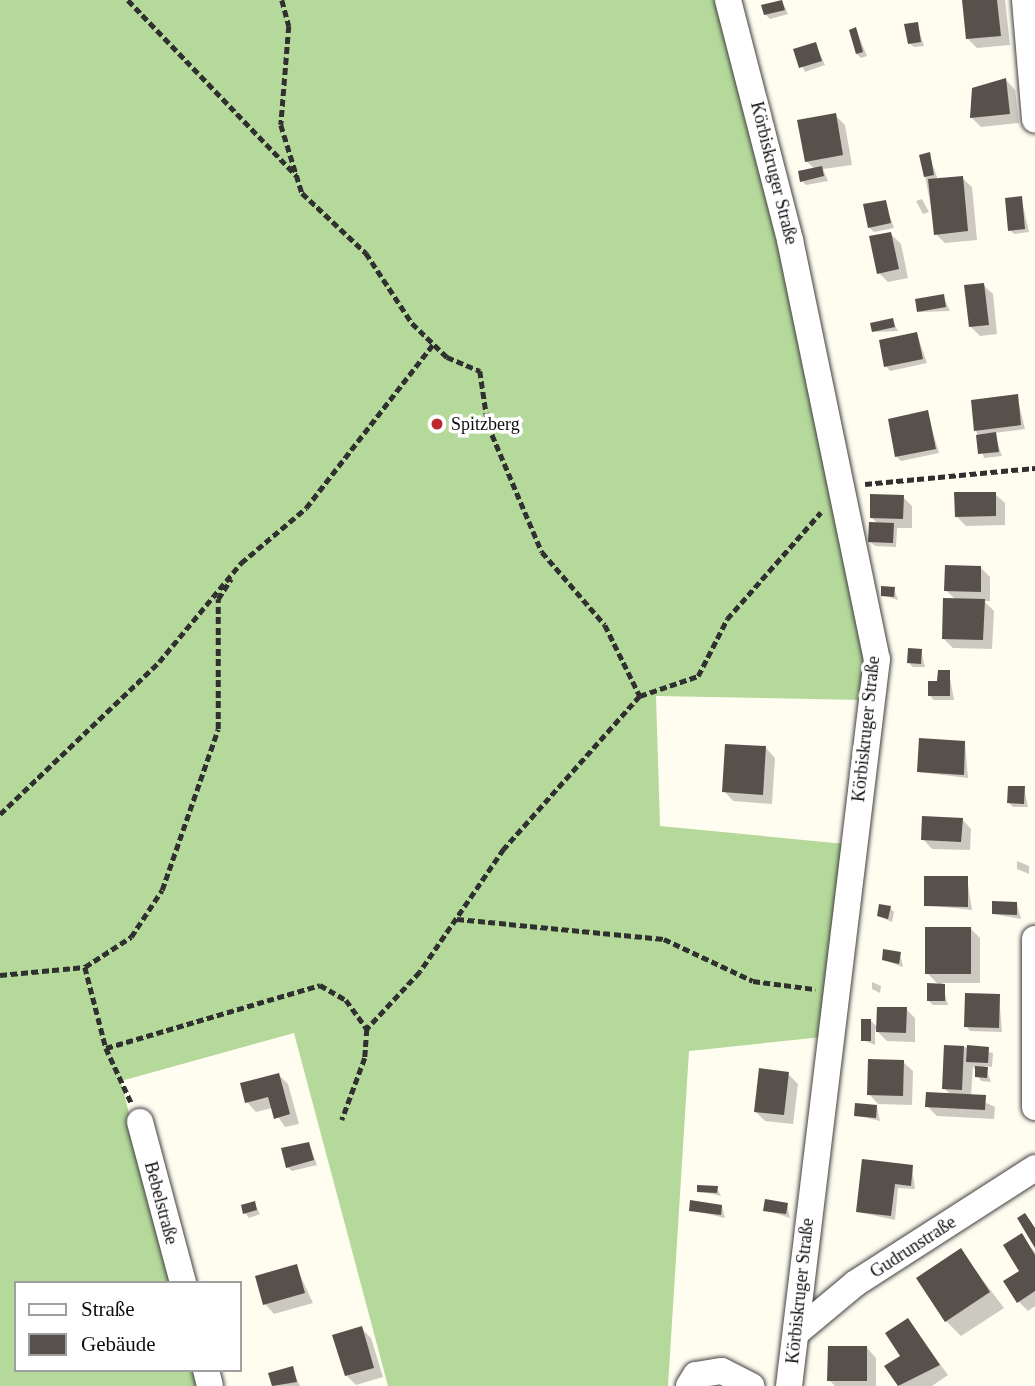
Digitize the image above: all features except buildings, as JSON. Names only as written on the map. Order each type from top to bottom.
[{"type":"street","name":"Körbiskruger Straße","points":[[728,0],[790,240],[877,659],[789,1386]]},
{"type":"street","points":[[1025,0],[1035,120]]},
{"type":"street","points":[[1035,939],[1035,1107]]},
{"type":"street","name":"Bebelstraße","points":[[140,1122],[182,1281]]},
{"type":"street","name":"Gudrunstraße","points":[[796,1333],[856,1283],[1035,1168]]},
{"type":"street","points":[[688,1386],[695,1375],[722,1371],[751,1386]]},
{"type":"path","points":[[128,0],[297,176]]},
{"type":"path","points":[[282,0],[289,26],[281,125],[302,193],[366,253],[434,343],[480,371],[488,425],[542,552],[605,625],[640,696]]},
{"type":"path","points":[[0,814],[159,662],[241,563],[306,508],[434,343]]},
{"type":"path","points":[[342,1120],[362,1068],[367,1030],[420,972],[504,849],[640,696],[698,676],[727,619],[794,537],[842,490],[1035,468]]},
{"type":"path","points":[[0,975],[85,967],[131,937],[162,890],[218,729],[218,599],[241,563]]},
{"type":"path","points":[[457,919],[664,939],[753,981],[802,983],[835,998]]},
{"type":"path","points":[[85,967],[106,1048],[140,1122]]},
{"type":"path","points":[[106,1048],[320,985],[346,1000],[367,1030]]},
{"type":"green space","points":[[0,0],[719,0],[742,74],[868,661],[864,700],[656,696],[660,826],[845,844],[823,1037],[689,1051],[668,1386],[388,1386],[294,1033],[121,1081],[171,1281],[14,1281],[14,1372],[194,1372],[197,1386],[0,1386]]},
{"type":"place","name":"Spitzberg","points":[[437,424]]}]
